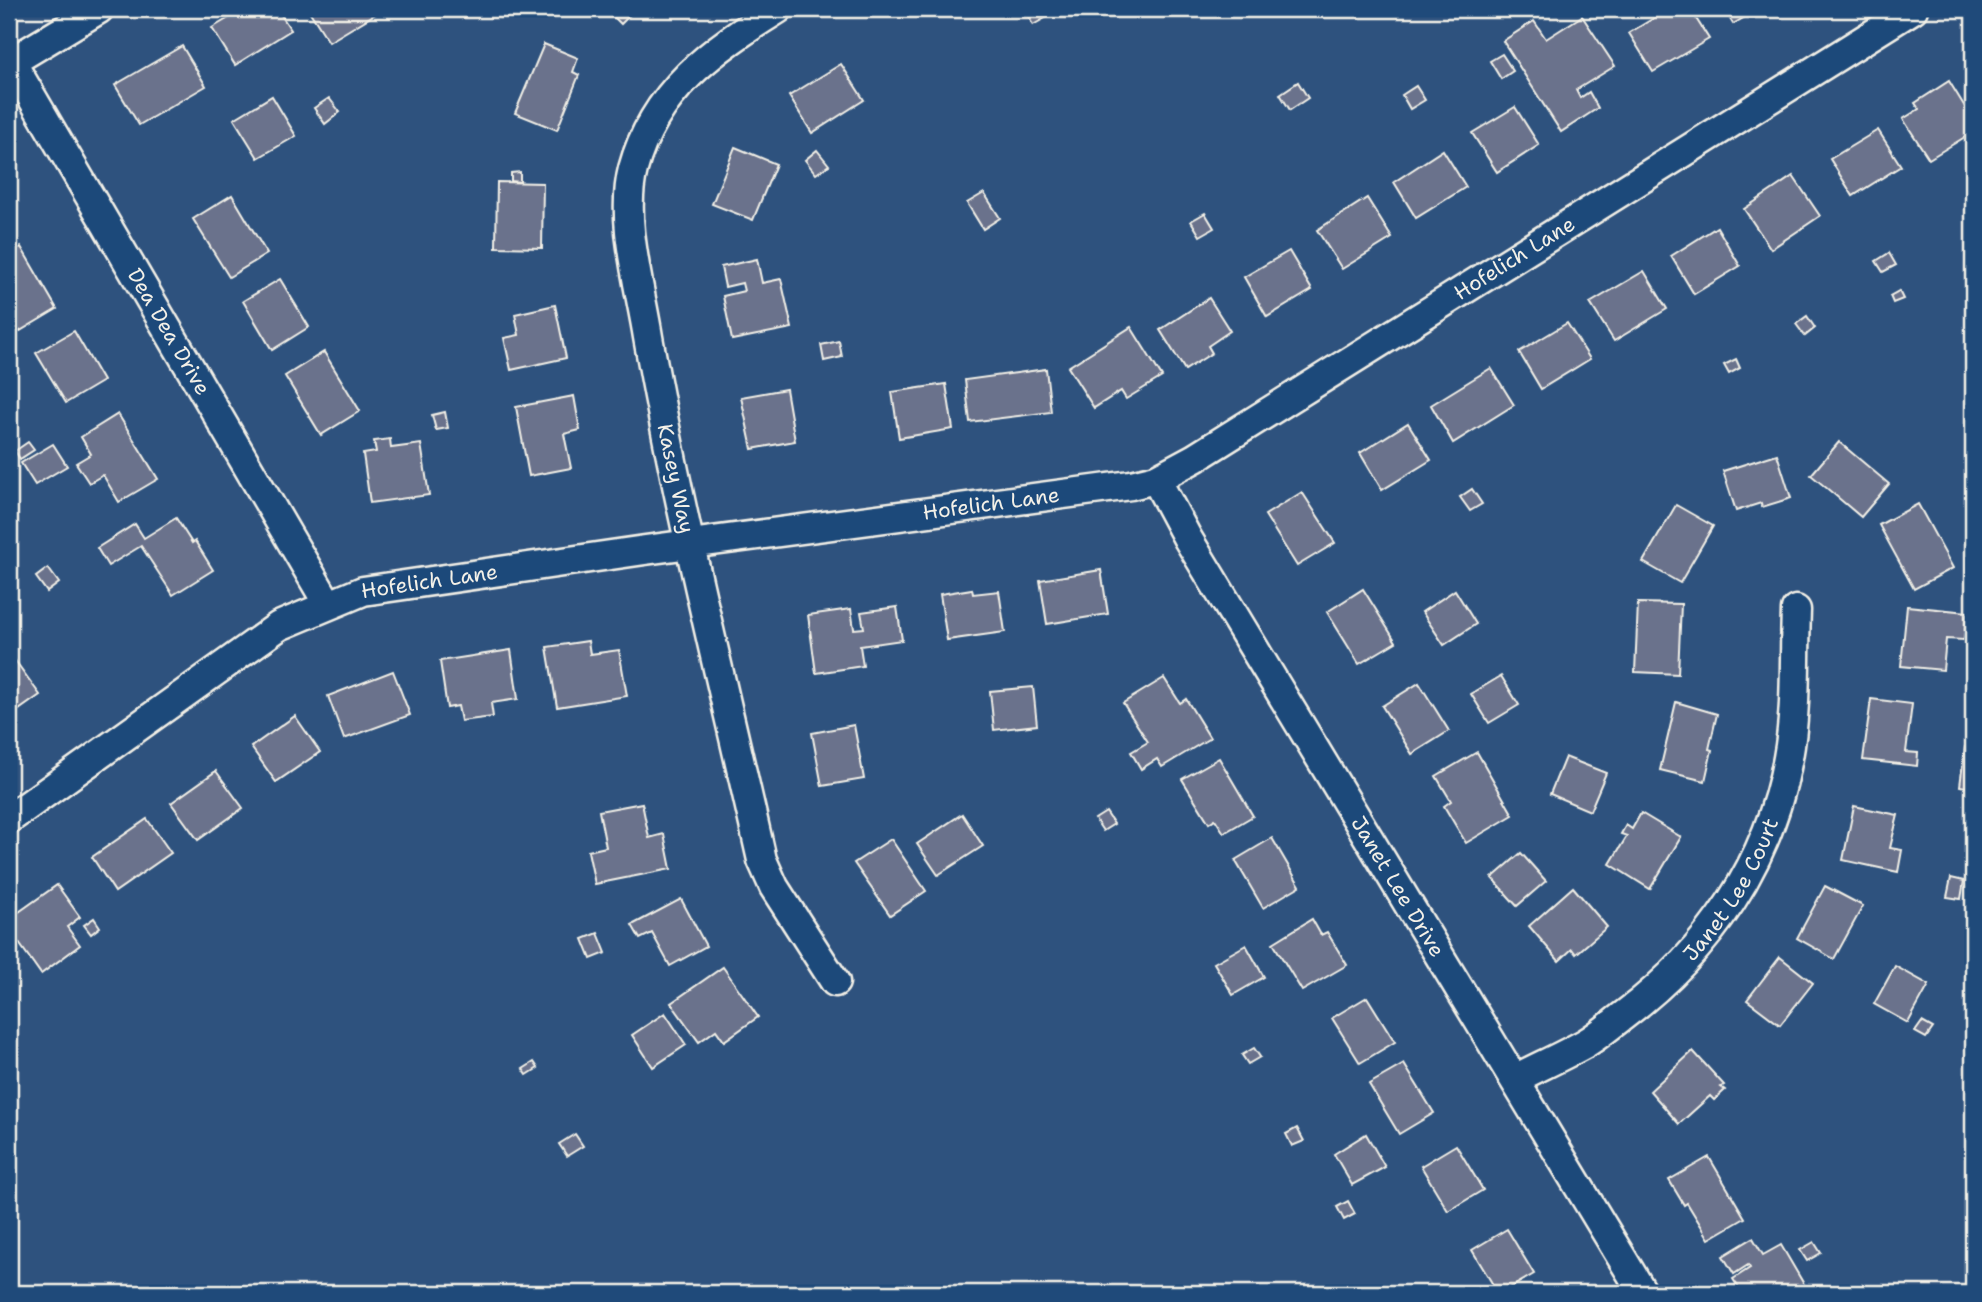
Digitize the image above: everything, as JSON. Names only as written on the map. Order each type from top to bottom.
[{"type":"street","points":[[10,60],[99,9]]},
{"type":"street","name":"Kasey Way","points":[[778,9],[741,31],[696,66],[653,120],[632,171],[628,199],[629,227],[657,388],[762,860],[774,887],[835,982]]},
{"type":"street","name":"Hofelich Lane","points":[[9,819],[279,626],[363,590],[1131,485],[1156,479],[1195,458],[1913,9]]},
{"type":"street","name":"Dea Dea Drive","points":[[10,60],[328,604]]},
{"type":"street","name":"Janet Lee Drive","points":[[1156,479],[1195,551],[1643,1293]]},
{"type":"street","name":"Janet Lee Court","points":[[1515,1079],[1588,1042],[1648,997],[1681,966],[1709,934],[1751,870],[1767,835],[1788,756],[1793,719],[1796,610]]},
{"type":"building","points":[[244,9],[277,9],[291,30],[235,65],[212,28]]},
{"type":"building","points":[[308,9],[374,9],[377,13],[329,42]]},
{"type":"building","points":[[606,9],[636,9],[621,24]]},
{"type":"building","points":[[1024,9],[1061,9],[1033,25]]},
{"type":"building","points":[[1669,9],[1690,9],[1709,39],[1653,72],[1629,33]]},
{"type":"building","points":[[1724,9],[1759,9],[1733,24]]},
{"type":"building","points":[[1582,16],[1615,66],[1576,90],[1580,98],[1589,92],[1598,108],[1561,132],[1503,41],[1534,21],[1546,39]]},
{"type":"building","points":[[544,44],[578,58],[573,72],[579,75],[557,130],[515,113]]},
{"type":"building","points":[[182,46],[206,86],[139,125],[115,85]]},
{"type":"building","points":[[1502,54],[1513,71],[1501,79],[1490,61]]},
{"type":"building","points":[[841,64],[864,100],[812,133],[789,96]]},
{"type":"building","points":[[1949,81],[1973,120],[1973,132],[1929,159],[1903,119],[1919,109],[1915,103]]},
{"type":"building","points":[[1298,82],[1308,98],[1290,110],[1280,94]]},
{"type":"building","points":[[1416,86],[1425,100],[1410,109],[1402,95]]},
{"type":"building","points":[[272,96],[296,136],[258,158],[234,119]]},
{"type":"building","points":[[329,98],[340,112],[325,124],[314,108]]},
{"type":"building","points":[[1515,107],[1539,145],[1497,172],[1472,133]]},
{"type":"building","points":[[1878,130],[1901,166],[1853,196],[1830,159]]},
{"type":"building","points":[[735,147],[776,164],[753,220],[712,204]]},
{"type":"building","points":[[817,150],[829,165],[816,174],[805,160]]},
{"type":"building","points":[[1443,150],[1466,187],[1416,218],[1394,182]]},
{"type":"building","points":[[520,172],[520,182],[511,181],[511,173]]},
{"type":"building","points":[[1793,176],[1820,216],[1771,249],[1744,209]]},
{"type":"building","points":[[497,182],[543,183],[542,248],[496,247]]},
{"type":"building","points":[[984,193],[1000,218],[983,229],[967,203]]},
{"type":"building","points":[[232,195],[267,254],[229,277],[193,219]]},
{"type":"building","points":[[1367,198],[1392,238],[1342,269],[1317,230]]},
{"type":"building","points":[[1205,213],[1214,228],[1200,236],[1191,221]]},
{"type":"building","points":[[1717,227],[1740,266],[1694,294],[1671,256]]},
{"type":"building","points":[[21,247],[57,309],[15,334],[9,323],[9,254]]},
{"type":"building","points":[[1289,251],[1312,290],[1267,317],[1244,277]]},
{"type":"building","points":[[1889,253],[1896,265],[1883,272],[1876,261]]},
{"type":"building","points":[[757,259],[762,283],[781,279],[792,328],[732,340],[723,296],[744,291],[742,283],[725,287],[721,267]]},
{"type":"building","points":[[1644,271],[1667,309],[1614,341],[1590,303]]},
{"type":"building","points":[[280,279],[309,327],[272,350],[243,301]]},
{"type":"building","points":[[1899,291],[1903,299],[1893,303],[1890,296]]},
{"type":"building","points":[[1209,298],[1230,331],[1208,346],[1212,353],[1185,370],[1160,330]]},
{"type":"building","points":[[555,305],[566,358],[511,370],[504,338],[519,335],[515,314]]},
{"type":"building","points":[[1807,316],[1815,328],[1805,336],[1796,324]]},
{"type":"building","points":[[1567,323],[1590,359],[1541,389],[1519,352]]},
{"type":"building","points":[[1131,327],[1162,377],[1126,399],[1121,391],[1094,408],[1068,367]]},
{"type":"building","points":[[74,331],[103,381],[66,403],[36,353]]},
{"type":"building","points":[[839,341],[842,357],[824,361],[821,345]]},
{"type":"building","points":[[324,352],[360,411],[321,435],[285,376]]},
{"type":"building","points":[[1736,359],[1740,368],[1729,374],[1724,365]]},
{"type":"building","points":[[1491,368],[1514,405],[1453,443],[1431,405]]},
{"type":"building","points":[[1046,369],[1051,412],[970,422],[965,380]]},
{"type":"building","points":[[946,384],[953,429],[899,438],[892,392]]},
{"type":"building","points":[[786,389],[795,441],[752,449],[741,397]]},
{"type":"building","points":[[574,396],[580,430],[564,434],[571,468],[529,476],[516,407]]},
{"type":"building","points":[[445,412],[448,428],[436,430],[432,415]]},
{"type":"building","points":[[118,414],[158,479],[119,502],[103,475],[89,483],[76,463],[91,454],[81,437]]},
{"type":"building","points":[[1408,423],[1431,460],[1382,490],[1360,453]]},
{"type":"building","points":[[390,439],[391,448],[421,444],[429,495],[370,503],[363,454],[376,452],[374,441]]},
{"type":"building","points":[[28,442],[34,450],[20,459],[15,451]]},
{"type":"building","points":[[1839,442],[1889,484],[1861,517],[1811,475]]},
{"type":"building","points":[[53,444],[67,466],[35,485],[21,463]]},
{"type":"building","points":[[1777,454],[1791,498],[1736,511],[1723,471]]},
{"type":"building","points":[[1472,489],[1482,504],[1470,511],[1460,497]]},
{"type":"building","points":[[1302,492],[1335,543],[1297,566],[1265,515]]},
{"type":"building","points":[[1918,504],[1953,568],[1914,589],[1879,525]]},
{"type":"building","points":[[1676,505],[1713,526],[1680,583],[1643,562]]},
{"type":"building","points":[[176,518],[192,543],[195,541],[213,570],[173,595],[141,546],[108,566],[97,548],[135,524],[144,538]]},
{"type":"building","points":[[48,568],[59,583],[47,592],[36,577]]},
{"type":"building","points":[[1101,570],[1108,614],[1047,624],[1040,580]]},
{"type":"building","points":[[972,589],[973,594],[999,591],[1005,632],[947,640],[940,594]]},
{"type":"building","points":[[1363,589],[1396,642],[1359,664],[1327,612]]},
{"type":"building","points":[[1455,590],[1476,624],[1444,645],[1422,612]]},
{"type":"building","points":[[1638,603],[1681,604],[1678,674],[1635,672]]},
{"type":"building","points":[[1907,606],[1967,612],[1964,640],[1946,639],[1943,670],[1901,666]]},
{"type":"building","points":[[897,607],[902,640],[860,646],[863,666],[816,673],[808,615],[851,609],[854,629],[864,628],[861,612]]},
{"type":"building","points":[[588,641],[590,654],[619,650],[627,696],[557,707],[547,647]]},
{"type":"building","points":[[511,650],[518,699],[491,703],[493,717],[461,721],[458,706],[447,708],[440,661]]},
{"type":"building","points":[[9,652],[40,695],[9,717]]},
{"type":"building","points":[[393,671],[410,715],[344,739],[328,696]]},
{"type":"building","points":[[1501,676],[1519,705],[1489,723],[1471,694]]},
{"type":"building","points":[[1164,678],[1180,703],[1186,699],[1210,738],[1162,767],[1157,759],[1141,769],[1131,752],[1148,742],[1123,703]]},
{"type":"building","points":[[1419,683],[1449,731],[1412,754],[1382,706]]},
{"type":"building","points":[[1033,687],[1037,725],[994,730],[990,691]]},
{"type":"building","points":[[1871,699],[1912,704],[1906,752],[1918,753],[1917,766],[1863,760]]},
{"type":"building","points":[[1676,702],[1717,714],[1705,781],[1660,770]]},
{"type":"building","points":[[295,716],[320,752],[276,782],[251,747]]},
{"type":"building","points":[[854,725],[864,779],[822,786],[812,733]]},
{"type":"building","points":[[1965,747],[1973,748],[1973,788],[1960,786]]},
{"type":"building","points":[[1477,752],[1513,815],[1466,843],[1444,806],[1451,801],[1436,776]]},
{"type":"building","points":[[1565,757],[1606,773],[1590,811],[1550,794]]},
{"type":"building","points":[[1219,758],[1253,816],[1224,833],[1215,819],[1209,823],[1182,779]]},
{"type":"building","points":[[216,771],[243,808],[198,840],[171,803]]},
{"type":"building","points":[[642,803],[649,838],[664,834],[671,869],[595,884],[588,851],[606,847],[599,811]]},
{"type":"building","points":[[1854,806],[1898,815],[1890,848],[1902,850],[1898,872],[1843,860]]},
{"type":"building","points":[[1106,812],[1114,824],[1103,831],[1095,819]]},
{"type":"building","points":[[1641,813],[1681,837],[1650,889],[1610,864],[1627,836],[1621,834],[1626,825],[1632,829]]},
{"type":"building","points":[[962,814],[983,846],[938,875],[917,844]]},
{"type":"building","points":[[147,819],[171,853],[115,892],[92,857]]},
{"type":"building","points":[[1272,838],[1300,886],[1263,908],[1235,860]]},
{"type":"building","points":[[891,839],[926,891],[890,915],[854,863]]},
{"type":"building","points":[[1521,853],[1546,881],[1517,906],[1492,878]]},
{"type":"building","points":[[1951,878],[1964,881],[1961,899],[1947,897]]},
{"type":"building","points":[[57,885],[80,917],[67,927],[80,945],[41,974],[9,929],[9,919]]},
{"type":"building","points":[[1825,886],[1863,906],[1834,959],[1797,938]]},
{"type":"building","points":[[1573,887],[1607,927],[1576,954],[1572,949],[1559,961],[1529,926]]},
{"type":"building","points":[[681,899],[706,946],[670,966],[652,933],[640,939],[632,925]]},
{"type":"building","points":[[94,918],[100,927],[91,934],[84,925]]},
{"type":"building","points":[[1312,919],[1321,935],[1327,932],[1347,965],[1302,991],[1273,943]]},
{"type":"building","points":[[598,933],[606,953],[591,959],[583,939]]},
{"type":"building","points":[[1246,945],[1264,977],[1233,995],[1214,963]]},
{"type":"building","points":[[1780,957],[1813,983],[1780,1025],[1747,1000]]},
{"type":"building","points":[[1895,966],[1929,985],[1908,1023],[1874,1004]]},
{"type":"building","points":[[723,967],[758,1017],[724,1041],[716,1030],[699,1042],[671,1003]]},
{"type":"building","points":[[1367,997],[1395,1042],[1360,1063],[1332,1018]]},
{"type":"building","points":[[665,1013],[686,1045],[653,1067],[632,1035]]},
{"type":"building","points":[[1922,1022],[1933,1028],[1926,1038],[1915,1032]]},
{"type":"building","points":[[1254,1048],[1260,1057],[1248,1064],[1242,1055]]},
{"type":"building","points":[[1693,1051],[1724,1085],[1721,1087],[1725,1090],[1714,1100],[1710,1096],[1679,1124],[1650,1091]]},
{"type":"building","points":[[534,1062],[538,1068],[527,1075],[523,1069]]},
{"type":"building","points":[[1404,1064],[1434,1113],[1399,1134],[1369,1084]]},
{"type":"building","points":[[1297,1128],[1304,1141],[1292,1146],[1286,1134]]},
{"type":"building","points":[[575,1134],[583,1146],[567,1156],[559,1144]]},
{"type":"building","points":[[1366,1134],[1385,1167],[1352,1185],[1334,1154]]},
{"type":"building","points":[[1456,1145],[1483,1190],[1448,1211],[1421,1166]]},
{"type":"building","points":[[1709,1157],[1745,1218],[1709,1239],[1669,1180]]},
{"type":"building","points":[[1348,1201],[1355,1214],[1344,1220],[1337,1207]]},
{"type":"building","points":[[1507,1229],[1534,1274],[1498,1293],[1472,1250]]},
{"type":"building","points":[[1753,1238],[1763,1255],[1781,1245],[1805,1286],[1793,1293],[1742,1293],[1733,1279],[1750,1268],[1748,1265],[1734,1274],[1723,1256]]},
{"type":"building","points":[[1814,1242],[1821,1253],[1807,1261],[1800,1250]]}]
